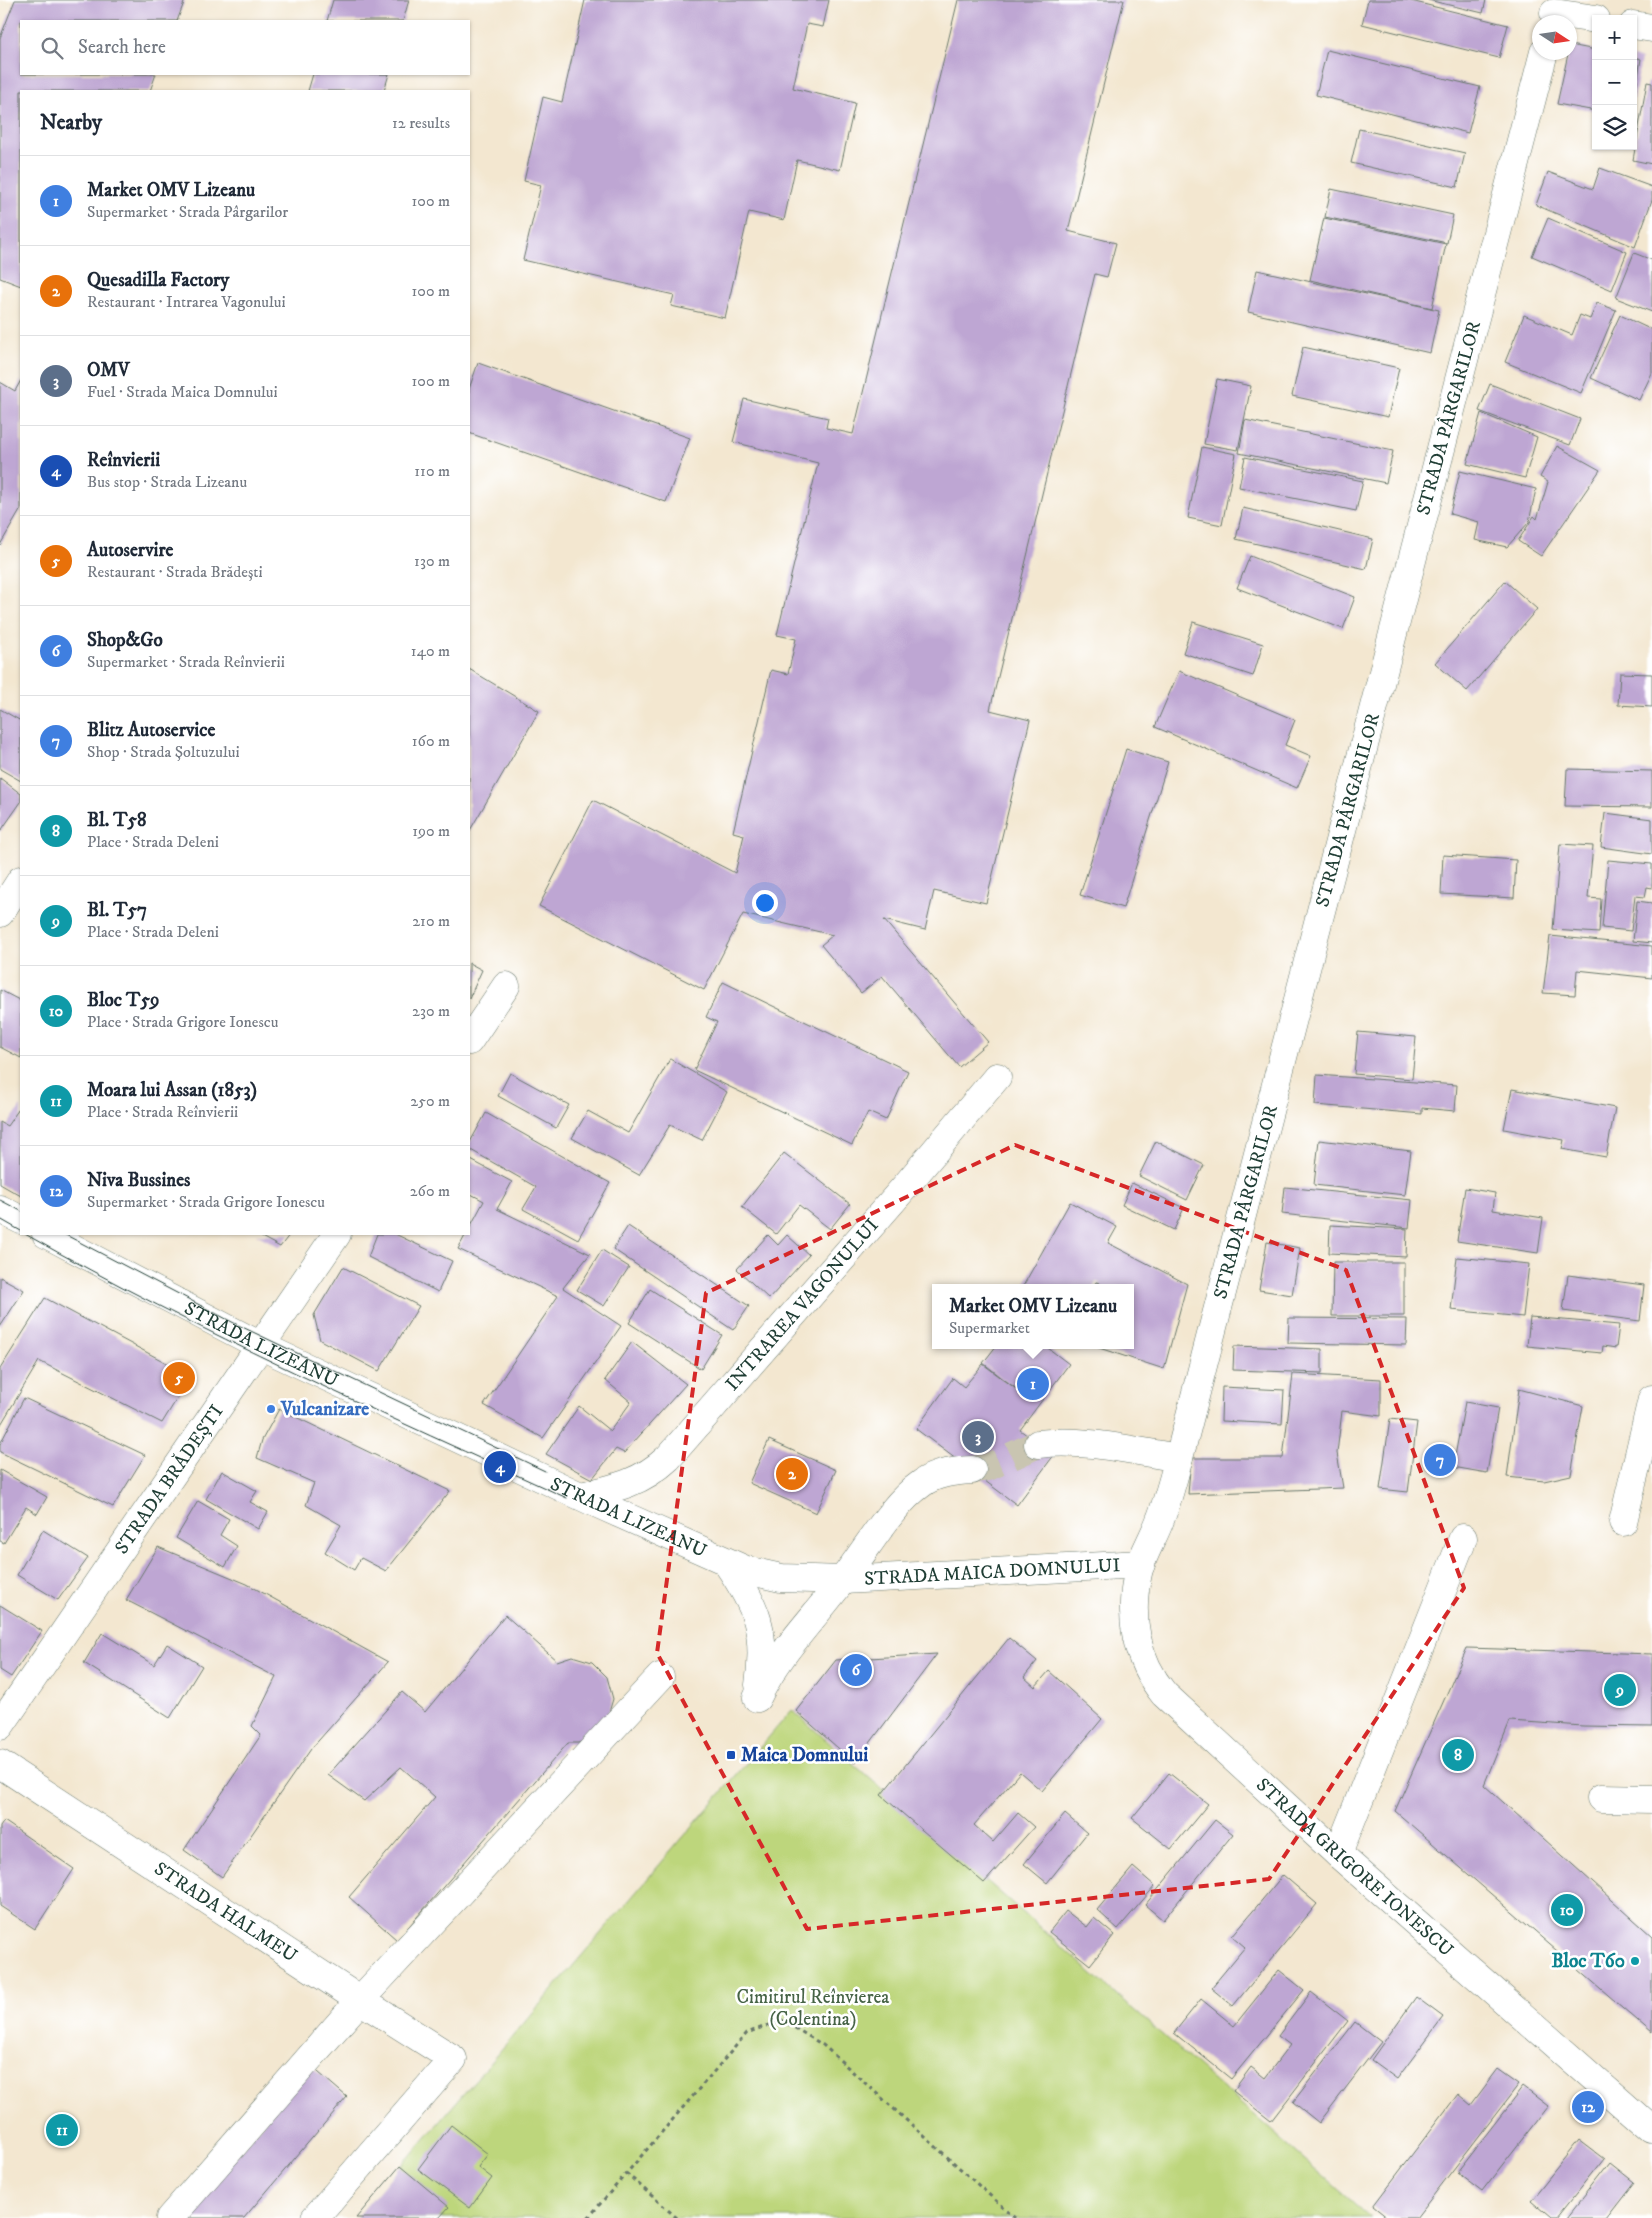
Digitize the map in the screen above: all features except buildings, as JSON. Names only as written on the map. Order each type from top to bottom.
[{"type":"street","points":[[1555,12],[1592,18]]},
{"type":"street","points":[[1637,26],[1652,28]]},
{"type":"street","name":"STRADA PÂRGARILOR","points":[[1141,1564],[1160,1520],[1179,1458],[1542,60]]},
{"type":"street","points":[[0,913],[20,882]]},
{"type":"street","points":[[470,1040],[506,986]]},
{"type":"street","name":"INTRAREA VAGONULUI","points":[[581,1496],[635,1481],[646,1476],[668,1458],[903,1189],[997,1077]]},
{"type":"street","points":[[0,1208],[20,1219]]},
{"type":"street","name":"STRADA LIZEANU","points":[[48,1235],[260,1345],[727,1563],[781,1578],[843,1580]]},
{"type":"street","name":"STRADA BRĂDEȘTI","points":[[0,1726],[336,1235]]},
{"type":"street","points":[[1623,1522],[1652,1399]]},
{"type":"street","points":[[1038,1444],[1056,1441],[1090,1444],[1179,1458]]},
{"type":"street","points":[[727,1563],[746,1593],[758,1617],[761,1630],[762,1661],[757,1698],[781,1655],[843,1580],[911,1491],[936,1476],[953,1471],[972,1470]]},
{"type":"street","points":[[1338,1854],[1463,1538]]},
{"type":"street","name":"STRADA MAICA DOMNULUI","points":[[843,1580],[1141,1564]]},
{"type":"street","name":"STRADA GRIGORE IONESCU","points":[[1141,1564],[1137,1578],[1135,1623],[1139,1649],[1145,1666],[1164,1694],[1338,1854],[1652,2130]]},
{"type":"street","points":[[170,2218],[360,2000],[660,1677]]},
{"type":"street","name":"STRADA HALMEU","points":[[0,1764],[453,2059],[315,2218]]},
{"type":"street","points":[[1601,1798],[1652,1799]]},
{"type":"path","points":[[588,2218],[747,2033],[782,2020],[823,2045],[1014,2218]]},
{"type":"path","points":[[626,2173],[677,2218]]},
{"type":"highlighted area","points":[[1015,1145],[1346,1270],[1464,1588],[1269,1879],[807,1929],[657,1653],[706,1293]]},
{"type":"green space","name":"Cimitirul Reînvierea (Colentina)","points":[[792,1710],[1371,2218],[357,2218]]},
{"type":"tunnel","points":[[972,1470],[988,1467],[1038,1444]]},
{"type":"tram line","points":[[0,1200],[20,1210]]},
{"type":"tram line","points":[[0,1219],[20,1230]]},
{"type":"tram line","points":[[27,1235],[225,1339],[567,1498]]},
{"type":"tram line","points":[[66,1235],[236,1324],[545,1471]]},
{"type":"place","name":"Autoservire","points":[[179,1378]]},
{"type":"place","name":"Market OMV Lizeanu","points":[[1033,1384]]},
{"type":"place","name":"Vulcanizare","points":[[271,1409]]},
{"type":"place","name":"OMV","points":[[978,1437]]},
{"type":"place","name":"Blitz Autoservice","points":[[1440,1460]]},
{"type":"place","name":"Reînvierii","points":[[500,1467]]},
{"type":"place","name":"Quesadilla Factory","points":[[792,1474]]},
{"type":"place","name":"Shop&Go","points":[[856,1670]]},
{"type":"place","name":"Bl. T57","points":[[1620,1690]]},
{"type":"place","name":"Maica Domnului","points":[[731,1755]]},
{"type":"place","name":"Bl. T58","points":[[1458,1755]]},
{"type":"place","name":"Bloc T59","points":[[1567,1910]]},
{"type":"place","name":"Bloc T60","points":[[1635,1961]]},
{"type":"place","name":"Niva Bussines","points":[[1588,2107]]},
{"type":"place","name":"Moara lui Assan (1853)","points":[[62,2130]]}]
